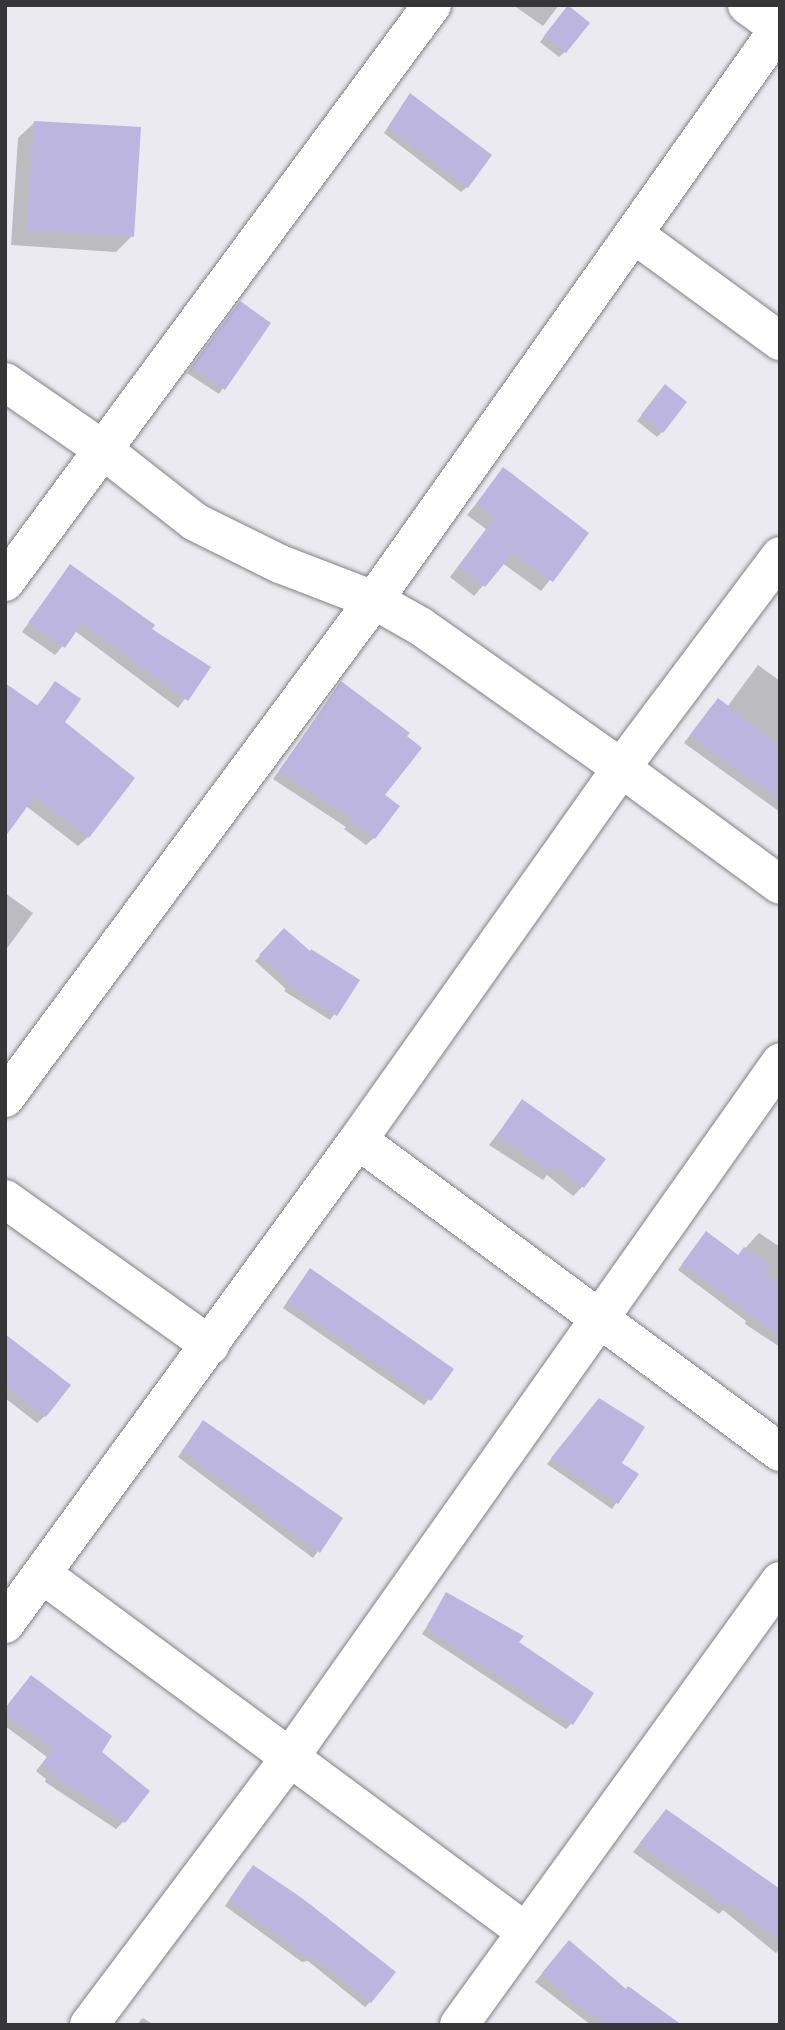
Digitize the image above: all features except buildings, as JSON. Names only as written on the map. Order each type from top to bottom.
[{"type":"street","points":[[5,583],[432,5]]},
{"type":"street","points":[[5,1098],[374,600],[779,28],[747,5]]},
{"type":"street","points":[[635,235],[780,341]]},
{"type":"street","points":[[5,382],[102,449],[195,522],[280,564],[374,600],[420,626],[621,768],[780,886]]},
{"type":"street","points":[[5,1624],[358,1140],[621,768],[780,556]]},
{"type":"street","points":[[89,2025],[289,1757],[780,1063]]},
{"type":"street","points":[[358,1140],[780,1452]]},
{"type":"street","points":[[5,1199],[210,1345]]},
{"type":"street","points":[[41,1574],[526,1932]]},
{"type":"street","points":[[459,2025],[780,1581]]}]
